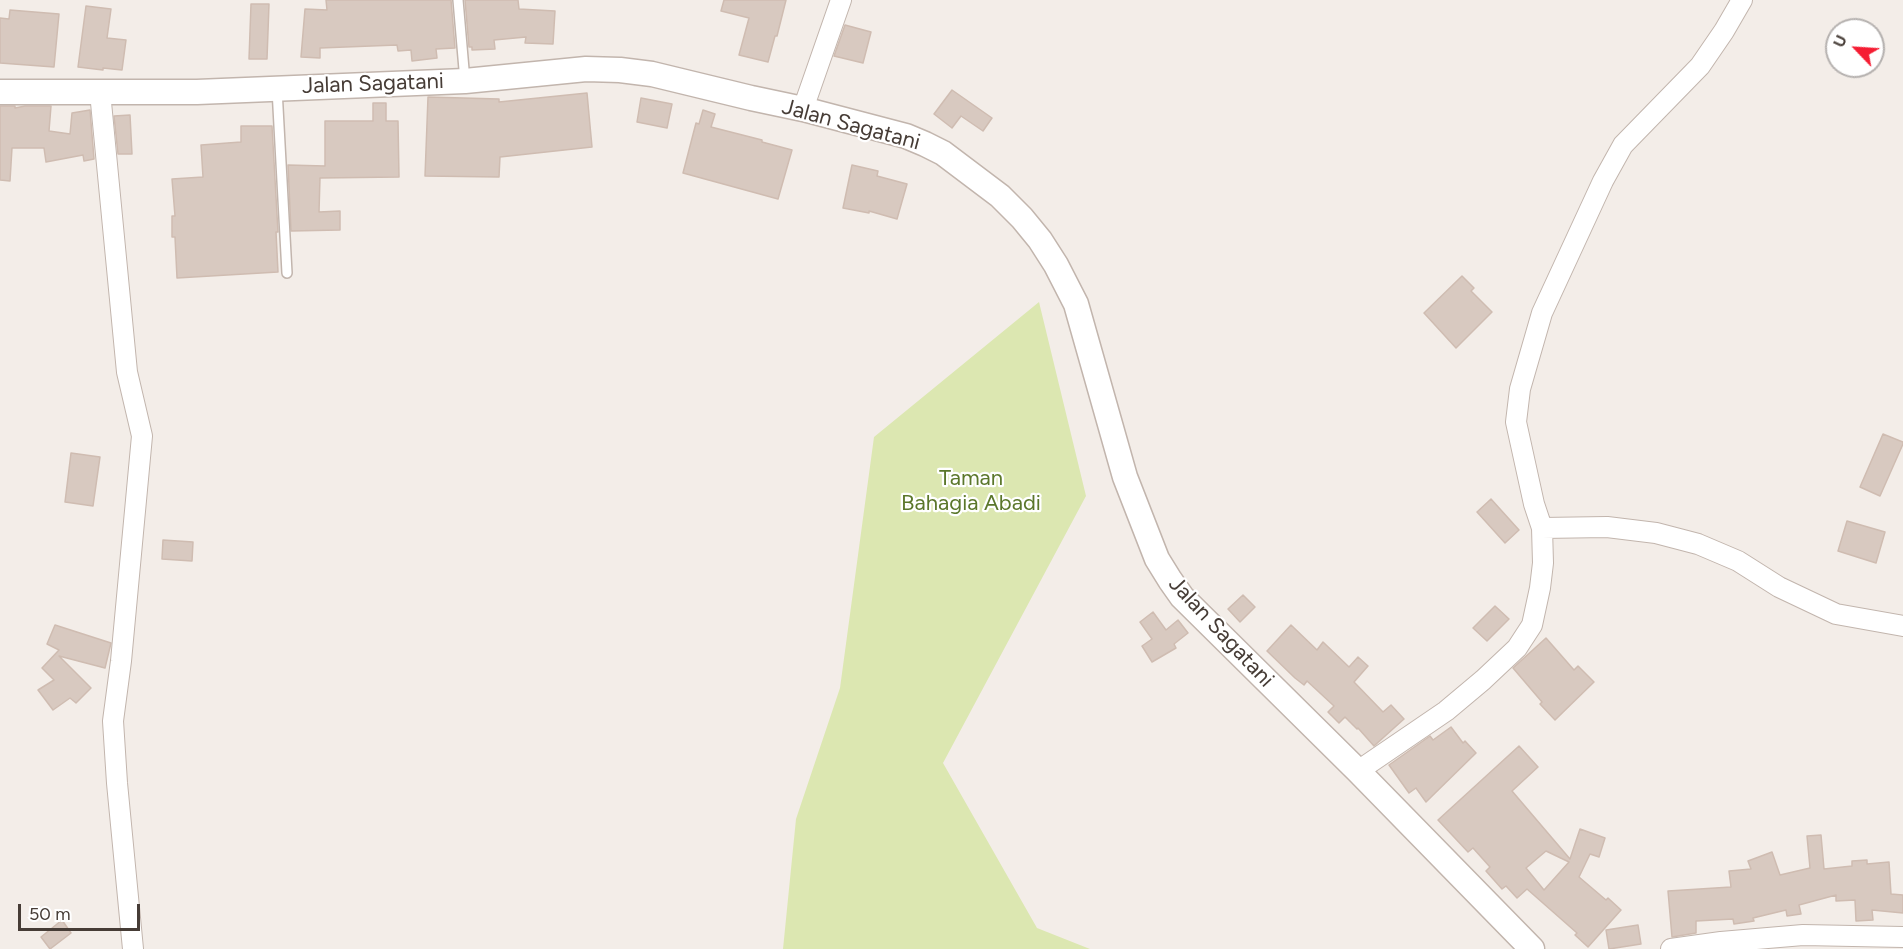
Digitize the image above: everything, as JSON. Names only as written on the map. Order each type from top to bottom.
[{"type":"street","points":[[803,109],[841,0]]},
{"type":"street","points":[[1358,771],[1446,711],[1517,648],[1532,624],[1543,564],[1542,528],[1534,504],[1516,422],[1520,389],[1542,312],[1603,181],[1623,145],[1700,66],[1742,0]]},
{"type":"street","name":"Jalan Sagatani","points":[[0,92],[197,92],[465,81],[586,69],[620,70],[652,74],[803,109],[906,136],[943,153],[1000,196],[1040,240],[1056,265],[1076,303],[1125,477],[1157,559],[1182,597],[1358,771],[1532,949]]},
{"type":"street","points":[[100,92],[127,372],[142,436],[113,721],[133,949]]},
{"type":"street","points":[[1542,528],[1607,527],[1656,533],[1738,561],[1779,587],[1836,614],[1903,626]]},
{"type":"street","points":[[1671,949],[1803,935],[1903,938]]},
{"type":"lane","points":[[458,0],[465,81]]},
{"type":"lane","points":[[277,88],[287,273]]},
{"type":"green space","name":"Taman Bahagia Abadi","points":[[1039,302],[1086,496],[943,763],[1037,928],[1090,949],[783,949],[796,819],[840,688],[874,437]]},
{"type":"building","points":[[326,0],[451,0],[455,48],[436,49],[437,58],[412,61],[411,50],[398,51],[397,45],[320,48],[320,58],[301,57],[305,9],[327,10]]},
{"type":"building","points":[[465,0],[518,0],[519,9],[555,11],[553,44],[525,43],[526,37],[494,40],[495,49],[472,50],[472,47],[469,47]]},
{"type":"building","points":[[724,0],[786,0],[768,62],[739,55],[749,18],[721,11]]},
{"type":"building","points":[[251,4],[269,4],[267,59],[249,59]]},
{"type":"building","points":[[86,6],[111,9],[107,38],[126,40],[122,70],[78,67]]},
{"type":"building","points":[[10,10],[59,14],[54,67],[0,63],[0,18],[9,19]]},
{"type":"building","points":[[845,25],[871,32],[863,63],[834,56]]},
{"type":"building","points":[[952,90],[992,118],[983,131],[961,116],[952,128],[934,114]]},
{"type":"building","points":[[587,93],[592,147],[500,157],[499,177],[425,176],[428,97],[499,99],[499,102]]},
{"type":"building","points":[[641,98],[672,104],[667,128],[637,122]]},
{"type":"building","points":[[373,103],[386,103],[386,121],[398,121],[399,177],[320,178],[319,212],[340,211],[340,230],[291,231],[288,165],[325,166],[325,121],[373,121]]},
{"type":"building","points":[[0,106],[15,106],[15,108],[51,106],[49,131],[70,134],[72,113],[90,110],[94,159],[84,161],[83,155],[46,162],[44,148],[12,148],[10,181],[0,180]]},
{"type":"building","points":[[703,110],[715,114],[711,127],[792,150],[778,199],[683,173],[696,123],[699,124]]},
{"type":"building","points":[[130,115],[132,154],[118,154],[114,116]]},
{"type":"building","points":[[241,126],[272,126],[278,272],[177,278],[175,237],[172,237],[172,216],[175,216],[172,179],[203,177],[201,145],[241,142]]},
{"type":"building","points":[[852,165],[878,171],[877,176],[907,184],[897,219],[869,211],[869,213],[843,208]]},
{"type":"building","points":[[1462,276],[1474,288],[1471,291],[1492,312],[1456,348],[1424,313]]},
{"type":"building","points":[[1883,434],[1903,444],[1880,496],[1860,487]]},
{"type":"building","points":[[71,453],[100,457],[93,506],[65,502]]},
{"type":"building","points":[[1491,499],[1519,530],[1505,543],[1477,512]]},
{"type":"building","points":[[1847,521],[1885,532],[1876,563],[1838,551]]},
{"type":"building","points":[[163,540],[193,542],[192,561],[162,559]]},
{"type":"building","points":[[1243,595],[1255,607],[1240,622],[1228,609]]},
{"type":"building","points":[[1495,606],[1509,619],[1487,641],[1473,628]]},
{"type":"building","points":[[1153,612],[1166,630],[1178,620],[1188,633],[1174,644],[1176,648],[1152,662],[1142,646],[1152,639],[1140,622]]},
{"type":"building","points":[[55,625],[111,643],[105,668],[59,656],[91,688],[76,703],[70,698],[53,710],[38,690],[54,680],[42,668],[59,650],[47,644]]},
{"type":"building","points":[[1291,625],[1317,650],[1323,642],[1349,667],[1358,657],[1368,666],[1354,682],[1383,712],[1391,705],[1404,719],[1374,746],[1345,717],[1339,723],[1328,712],[1334,706],[1307,681],[1304,685],[1295,678],[1267,651]]},
{"type":"building","points":[[1546,638],[1574,670],[1578,666],[1594,682],[1555,720],[1513,668]]},
{"type":"building","points":[[1451,727],[1463,743],[1465,741],[1476,753],[1426,802],[1416,788],[1409,793],[1389,765],[1430,736],[1433,740]]},
{"type":"building","points":[[1519,746],[1538,767],[1512,791],[1570,859],[1580,829],[1605,838],[1599,857],[1590,854],[1579,877],[1621,910],[1588,947],[1575,935],[1577,933],[1527,889],[1517,898],[1506,886],[1502,889],[1486,871],[1490,867],[1473,848],[1468,852],[1438,820]],"holes":[[[1546,851],[1569,862],[1544,890],[1526,868]]]},
{"type":"building","points":[[1821,835],[1824,869],[1852,866],[1852,861],[1867,860],[1867,864],[1889,862],[1891,894],[1903,895],[1903,913],[1872,910],[1873,920],[1856,921],[1855,900],[1836,901],[1836,895],[1799,905],[1801,914],[1787,916],[1786,910],[1753,918],[1754,921],[1734,924],[1733,919],[1696,921],[1696,933],[1672,937],[1668,891],[1731,887],[1729,871],[1751,869],[1748,861],[1772,852],[1780,875],[1810,868],[1807,836]]},
{"type":"building","points":[[62,920],[71,933],[50,949],[41,937]]},
{"type":"building","points":[[1638,925],[1641,944],[1609,949],[1606,930]]}]
